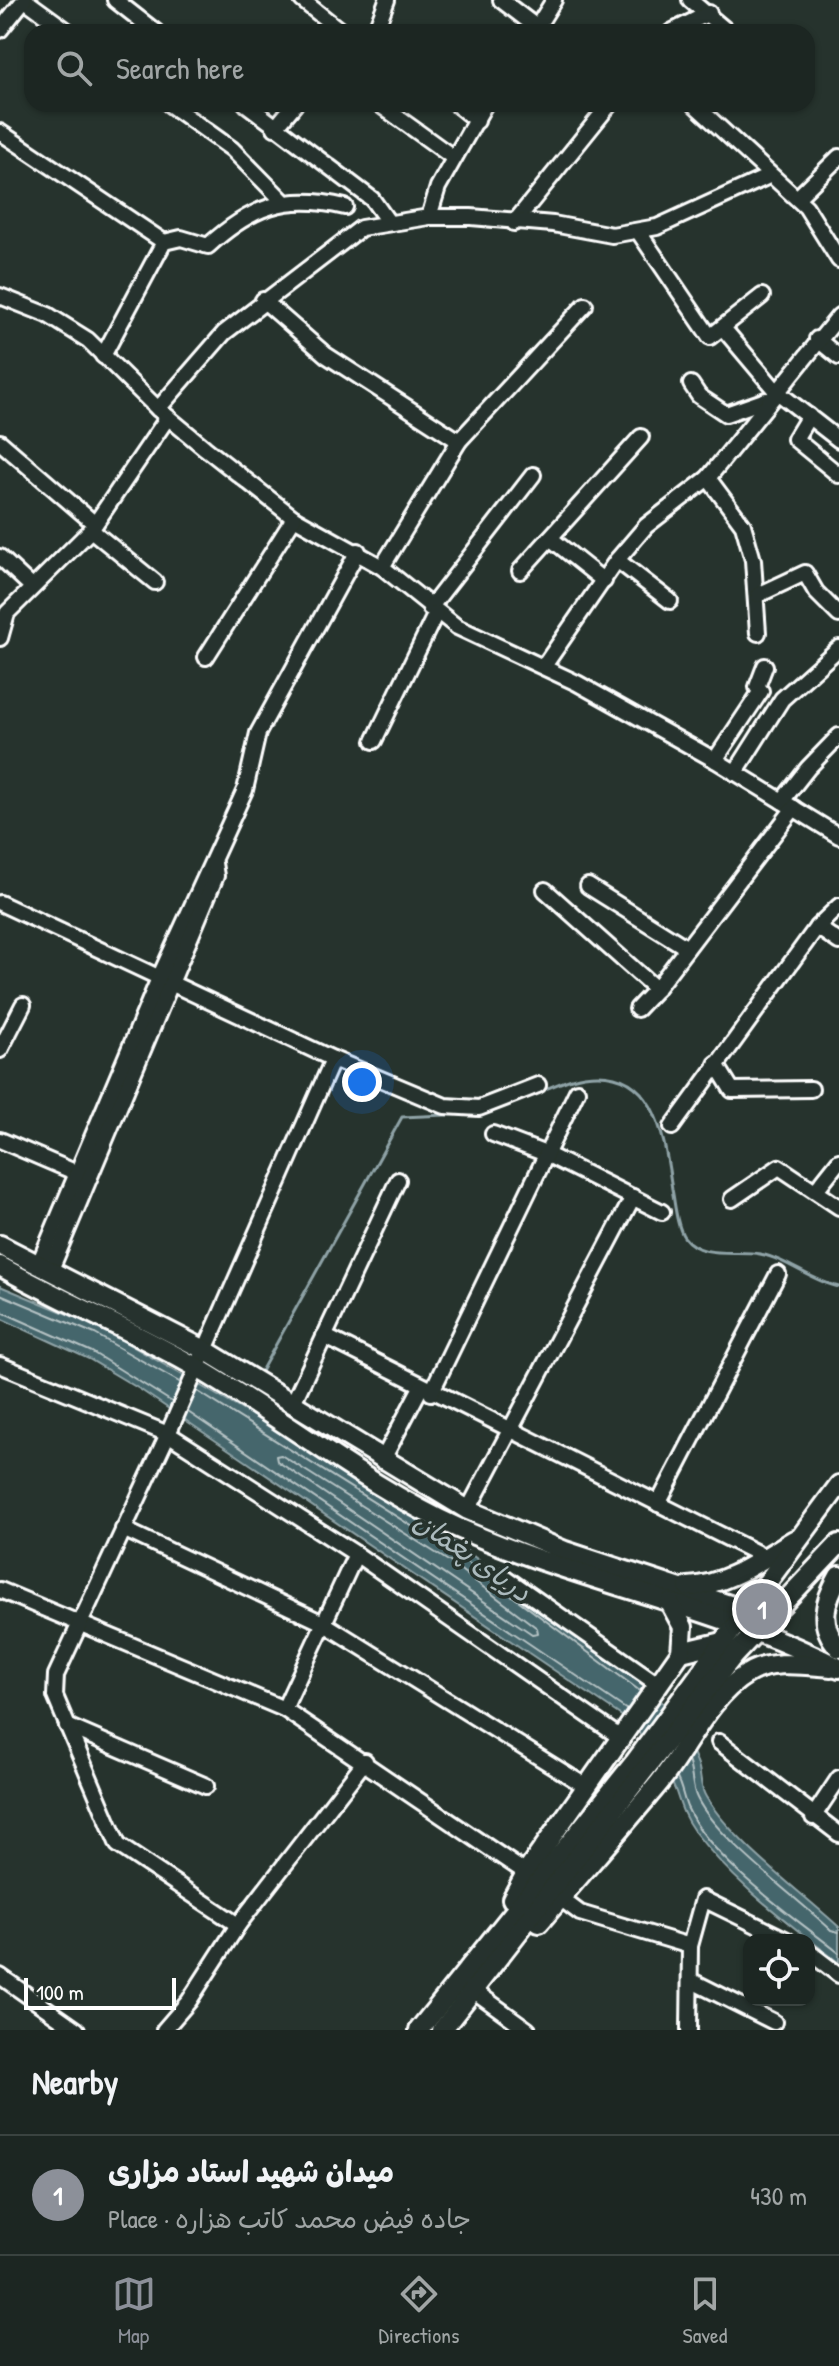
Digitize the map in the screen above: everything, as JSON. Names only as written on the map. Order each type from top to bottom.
[{"type":"main road","points":[[0,1245],[199,1358],[375,1480],[455,1526],[552,1566],[674,1595],[742,1616],[763,1624],[839,1668]]},
{"type":"main road","points":[[0,1266],[293,1403],[382,1461],[468,1510],[674,1595],[710,1586],[800,1536]]},
{"type":"main road","points":[[836,1488],[834,1504],[839,1512]]},
{"type":"main road","points":[[689,1715],[723,1642],[836,1488]]},
{"type":"main road","points":[[419,2030],[492,1937],[543,1886],[646,1772],[763,1624],[839,1544]]},
{"type":"main road","points":[[839,1576],[827,1597],[823,1615],[831,1640],[839,1648]]},
{"type":"main road","points":[[442,2030],[473,1990],[543,1886],[587,1787],[681,1652],[683,1627],[674,1595]]},
{"type":"main road","points":[[681,1652],[723,1642]]},
{"type":"main road","points":[[689,1715],[723,1696],[748,1673],[798,1664],[839,1668]]},
{"type":"street","points":[[0,30],[25,0],[58,24]]},
{"type":"street","points":[[115,0],[146,24]]},
{"type":"street","points":[[302,0],[332,24]]},
{"type":"street","points":[[378,24],[387,0]]},
{"type":"street","points":[[501,0],[529,24]]},
{"type":"street","points":[[538,24],[554,0]]},
{"type":"street","points":[[690,0],[720,24]]},
{"type":"street","points":[[687,24],[709,13]]},
{"type":"street","points":[[180,112],[232,149],[283,201]]},
{"type":"street","points":[[256,112],[372,199],[389,223]]},
{"type":"street","points":[[275,128],[288,112]]},
{"type":"street","points":[[390,112],[454,158]]},
{"type":"street","points":[[466,112],[477,121]]},
{"type":"street","points":[[429,217],[438,187],[481,112]]},
{"type":"street","points":[[514,223],[604,112]]},
{"type":"street","points":[[702,112],[769,176],[797,198],[839,260]]},
{"type":"street","points":[[0,132],[164,242],[181,238],[208,246],[242,218],[283,201],[345,207]]},
{"type":"street","points":[[797,198],[839,157]]},
{"type":"street","points":[[0,638],[4,614],[93,527],[163,413],[224,333],[263,300],[361,228],[429,217],[471,217],[553,224],[612,235],[657,227],[769,176]]},
{"type":"street","points":[[638,231],[710,337],[762,296]]},
{"type":"street","points":[[103,356],[164,242]]},
{"type":"street","points":[[0,296],[48,315],[88,340],[163,413],[294,518],[382,567],[433,611],[457,627],[544,666],[715,760],[839,836]]},
{"type":"street","points":[[263,300],[326,355],[459,441]]},
{"type":"street","points":[[382,567],[459,441],[585,305]]},
{"type":"street","points":[[544,666],[617,560],[646,526],[708,478],[817,339],[839,316]]},
{"type":"street","points":[[723,328],[773,395],[809,416],[839,440]]},
{"type":"street","points":[[817,339],[839,357]]},
{"type":"street","points":[[691,384],[699,396],[726,414],[773,395]]},
{"type":"street","points":[[809,416],[795,439],[839,475]]},
{"type":"street","points":[[520,571],[641,437]]},
{"type":"street","points":[[0,442],[155,582]]},
{"type":"street","points":[[374,741],[433,611],[533,475]]},
{"type":"street","points":[[708,478],[743,525],[758,595],[758,633]]},
{"type":"street","points":[[206,657],[294,518]]},
{"type":"street","points":[[550,538],[604,581]]},
{"type":"street","points":[[44,1269],[166,978],[206,872],[214,863],[245,790],[258,733],[358,551]]},
{"type":"street","points":[[0,557],[32,587]]},
{"type":"street","points":[[617,560],[670,601]]},
{"type":"street","points":[[758,595],[805,573],[816,592],[839,615]]},
{"type":"street","points":[[735,773],[782,699],[839,648]]},
{"type":"street","points":[[715,760],[761,691],[757,687],[765,666]]},
{"type":"street","points":[[637,1009],[687,948],[788,805],[808,768],[839,736]]},
{"type":"street","points":[[588,886],[687,948]]},
{"type":"street","points":[[545,890],[656,989]]},
{"type":"street","points":[[0,903],[166,978],[333,1059],[460,1110],[496,1104],[538,1085]]},
{"type":"street","points":[[672,1127],[817,927],[839,906]]},
{"type":"street","points":[[817,927],[839,942]]},
{"type":"street","points":[[0,1050],[23,1005]]},
{"type":"street","points":[[238,1925],[118,1845],[55,1696],[56,1675],[168,1434],[333,1059]]},
{"type":"street","points":[[716,1064],[732,1090],[811,1089]]},
{"type":"street","points":[[382,1461],[426,1390],[577,1091]]},
{"type":"street","points":[[493,1134],[546,1154],[662,1212]]},
{"type":"street","points":[[0,1140],[83,1175]]},
{"type":"street","points":[[816,1190],[839,1161]]},
{"type":"street","points":[[732,1199],[779,1167],[839,1207]]},
{"type":"street","points":[[293,1403],[398,1180]]},
{"type":"street","points":[[468,1510],[633,1197]]},
{"type":"street","points":[[658,1504],[778,1274]]},
{"type":"street","points":[[324,1336],[426,1390],[765,1557]]},
{"type":"street","points":[[1,1360],[168,1434],[356,1554],[625,1733]]},
{"type":"street","points":[[123,1529],[323,1623],[587,1787]]},
{"type":"street","points":[[284,1709],[356,1554]]},
{"type":"street","points":[[503,1576],[657,1687]]},
{"type":"street","points":[[0,1590],[284,1709],[365,1761],[580,1913],[690,1946]]},
{"type":"street","points":[[67,1726],[206,1786]]},
{"type":"street","points":[[719,1742],[839,1834]]},
{"type":"street","points":[[164,2030],[189,2001],[238,1925],[365,1761]]},
{"type":"street","points":[[813,1817],[839,1778]]},
{"type":"street","points":[[689,2030],[690,1946],[703,1899],[775,1934]]},
{"type":"street","points":[[815,1957],[839,1975]]},
{"type":"street","points":[[0,1976],[77,2030]]},
{"type":"street","points":[[690,1980],[774,2022]]},
{"type":"street","points":[[473,1990],[528,2030]]},
{"type":"water","name":"دریای پغمان","points":[[0,1286],[99,1327],[272,1427],[461,1547],[646,1685],[682,1731],[699,1766],[704,1793],[718,1814],[768,1865],[839,1927],[839,1963],[815,1944],[815,1934],[803,1934],[763,1902],[710,1850],[688,1821],[660,1762],[623,1717],[141,1390],[89,1359],[0,1318]]},
{"type":"waterway","points":[[543,1090],[584,1076],[608,1076],[627,1082],[641,1093],[660,1127],[677,1220],[681,1232],[691,1244],[709,1251],[770,1257],[839,1287]]},
{"type":"waterway","points":[[495,1109],[510,1103]]},
{"type":"waterway","points":[[259,1375],[402,1117],[467,1114]]},
{"type":"place","name":"میدان شهید استاد مزاری","points":[[762,1609]]}]
